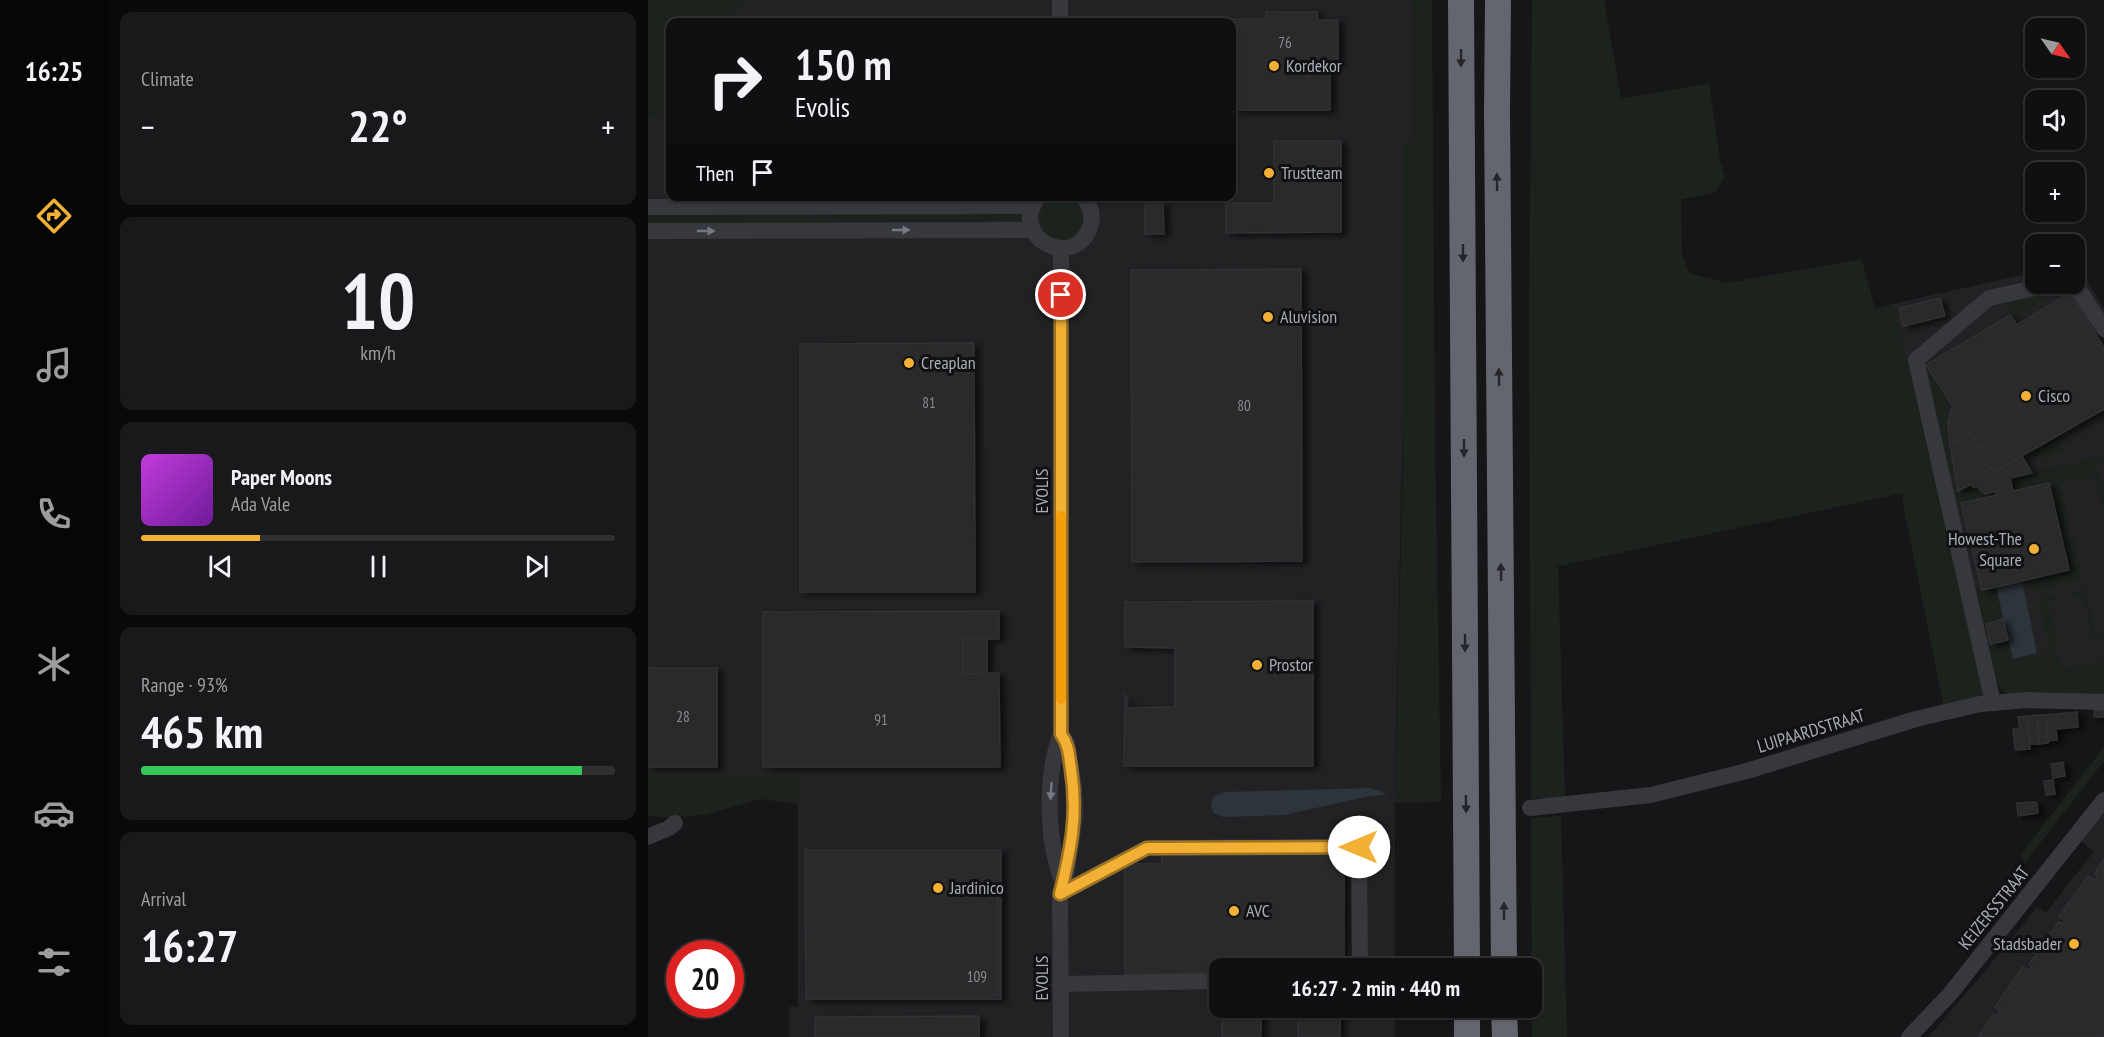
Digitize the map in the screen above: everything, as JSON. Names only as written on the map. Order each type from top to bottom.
[{"type":"highway","points":[[1461,0],[1467,958]]},
{"type":"highway","points":[[1498,0],[1504,958]]},
{"type":"highway","points":[[1497,112],[1516,0]]},
{"type":"highway","points":[[1467,1018],[1467,1037]]},
{"type":"highway","points":[[1504,1018],[1504,1037]]},
{"type":"street","points":[[1060,0],[1060,18]]},
{"type":"street","points":[[648,207],[1036,201],[1030,219],[1033,230],[1048,246],[1061,248],[1079,243],[1089,230],[1091,214],[1086,201]]},
{"type":"street","points":[[648,231],[1033,230]]},
{"type":"street","name":"EVOLIS","points":[[1061,248],[1061,734],[1057,744],[1051,787],[1050,816],[1062,889],[1061,1037]]},
{"type":"street","points":[[1993,703],[1916,360],[1989,298],[2025,290]]},
{"type":"street","points":[[2082,294],[2104,329]]},
{"type":"street","name":"LUIPAARDSTRAAT","points":[[1530,808],[1651,795],[1747,771],[1916,719],[1993,703],[2026,700],[2104,702]]},
{"type":"street","name":"EVOLIS","points":[[1061,734],[1067,743],[1074,787],[1074,828],[1062,889]]},
{"type":"street","name":"KEIZERSSTRAAT","points":[[1909,1037],[1950,994],[2104,800]]},
{"type":"street","points":[[648,837],[675,823]]},
{"type":"street","points":[[1062,889],[1147,848],[1359,847],[1360,958]]},
{"type":"street","points":[[1061,984],[1209,981]]},
{"type":"shaded area","points":[[648,0],[1413,0],[1415,141],[1403,144],[1404,370],[1395,774],[1395,958],[1209,958],[1209,1018],[1395,1018],[1395,1037],[789,1037],[789,1007],[798,1006],[798,777],[648,777]]},
{"type":"shaded area","points":[[648,0],[745,0],[734,14],[704,14],[708,18],[666,18],[666,112],[648,118]]},
{"type":"shaded area","points":[[1413,0],[1432,0],[1435,439],[1441,802],[1395,803],[1403,457],[1403,144],[1415,141]]},
{"type":"shaded area","points":[[1532,0],[1604,0],[1621,99],[1709,83],[1720,160],[1725,177],[1714,193],[1681,199],[1682,253],[1689,273],[1727,283],[1862,259],[1875,309],[1893,304],[1985,694],[1980,700],[1944,707],[1903,505],[1903,493],[1558,566],[1565,797],[1531,799],[1529,321]]},
{"type":"shaded area","points":[[1051,201],[1071,201],[1076,204],[1082,219],[1080,227],[1076,234],[1069,238],[1061,240],[1053,238],[1046,234],[1042,227],[1040,219],[1042,211],[1046,204]]},
{"type":"shaded area","points":[[1025,211],[1025,225],[648,226],[648,212]]},
{"type":"shaded area","points":[[2025,274],[2025,294],[2085,294],[2085,277],[2104,308],[2104,696],[2008,696],[2000,688],[1966,614],[1893,304]]},
{"type":"shaded area","points":[[2037,294],[2050,294],[2013,319],[2003,302]]},
{"type":"shaded area","points":[[1930,373],[1950,405],[1947,431],[1953,474],[1949,476],[1926,377]]},
{"type":"shaded area","points":[[2056,436],[2065,452],[2033,460],[2028,452]]},
{"type":"shaded area","points":[[2104,456],[2104,460],[2096,462],[2104,497],[2104,511],[2095,476],[2060,483],[2071,531],[2061,534],[2049,483],[2013,491],[2010,478]]},
{"type":"shaded area","points":[[1971,484],[1973,487],[1978,486],[1986,493],[1996,491],[1997,495],[1962,503],[1962,506],[1955,508],[1950,492],[1958,491]]},
{"type":"shaded area","points":[[2073,538],[2083,580],[2032,592],[2029,579],[2069,570],[2062,540]]},
{"type":"shaded area","points":[[2022,581],[2037,653],[2013,659],[1996,587]]},
{"type":"shaded area","points":[[1996,587],[2003,619],[1986,624],[1990,643],[2008,640],[2013,659],[2037,653],[2060,656],[2063,670],[2101,660],[2104,673],[2104,696],[2008,696],[1996,682],[1975,590]]},
{"type":"shaded area","points":[[2085,588],[2095,633],[2104,631],[2101,636],[2095,638],[2083,636],[2091,633],[2083,594],[2072,596],[2071,592]]},
{"type":"shaded area","points":[[2056,595],[2058,599],[2048,602],[2059,654],[2050,650],[2039,603],[2044,597]]},
{"type":"shaded area","points":[[2104,747],[2104,761],[2024,864],[2022,853]]},
{"type":"shaded area","points":[[798,776],[798,804],[761,799],[704,815],[676,818],[648,816],[648,777]]},
{"type":"shaded area","points":[[1370,788],[1387,795],[1370,796],[1284,815],[1223,817],[1213,813],[1211,806],[1213,797],[1224,792]]},
{"type":"shaded area","name":"Stadsbader","points":[[2102,814],[2104,815],[2104,1037],[1928,1037],[2037,907],[2046,913],[2094,851],[2081,842]]},
{"type":"shaded area","points":[[1561,816],[1567,1037],[1532,1037],[1532,1018],[1542,1018],[1542,958],[1532,958],[1531,818]]},
{"type":"building","points":[[1266,12],[1317,12],[1318,20],[1338,20],[1338,63],[1330,63],[1330,110],[1236,110],[1236,19],[1266,19]]},
{"type":"building","points":[[1274,141],[1341,141],[1341,232],[1226,233],[1226,203],[1274,203]]},
{"type":"building","points":[[1145,202],[1163,202],[1164,234],[1145,234]]},
{"type":"building","points":[[1301,269],[1302,561],[1132,562],[1131,270]]},
{"type":"building","name":"Cisco","points":[[2068,294],[2072,294],[2104,348],[2104,409],[1985,477],[1983,473],[1991,468],[1979,446],[1977,447],[1971,432],[1950,444],[1948,423],[1952,408],[1954,408],[1926,365],[2010,315],[2017,325]]},
{"type":"building","points":[[1940,298],[1945,316],[1903,326],[1899,308]]},
{"type":"building","points":[[974,343],[975,592],[800,592],[800,344]]},
{"type":"building","name":"Howest-The Square","points":[[1971,432],[1977,447],[1979,446],[1991,468],[1983,473],[1985,477],[2022,456],[2032,473],[2010,478],[2013,491],[2049,483],[2069,570],[1982,590],[1961,503],[1997,495],[1996,491],[1986,494],[1978,486],[1973,487],[1971,484],[1958,491],[1950,444]]},
{"type":"building","points":[[1313,601],[1313,766],[1124,766],[1125,695],[1127,708],[1175,707],[1175,648],[1125,647],[1125,602]]},
{"type":"building","points":[[999,611],[999,639],[963,639],[963,674],[999,673],[1000,767],[763,767],[763,612]]},
{"type":"building","points":[[2003,619],[2008,640],[1990,644],[1986,624]]},
{"type":"building","points":[[963,639],[987,639],[987,673],[963,674]]},
{"type":"building","points":[[648,668],[717,668],[717,767],[648,767]]},
{"type":"building","points":[[2094,710],[2104,710],[2104,717],[2094,717]]},
{"type":"building","points":[[2077,712],[2078,727],[2056,729],[2057,740],[2048,741],[2046,715]]},
{"type":"building","points":[[2037,715],[2046,715],[2048,743],[2039,744]]},
{"type":"building","points":[[2037,715],[2039,744],[2029,744],[2028,716]]},
{"type":"building","points":[[2028,716],[2030,749],[2015,750],[2013,729],[2020,728],[2018,717]]},
{"type":"building","points":[[2063,762],[2065,776],[2053,778],[2051,764]]},
{"type":"building","points":[[2053,780],[2055,794],[2046,795],[2044,781]]},
{"type":"building","points":[[2017,803],[2037,803],[2038,813],[2018,816]]},
{"type":"building","name":"AVC","points":[[1344,849],[1344,958],[1209,958],[1209,974],[1125,974],[1125,864],[1162,864],[1162,853]]},
{"type":"building","points":[[805,850],[1001,850],[1001,886],[998,886],[998,995],[992,995],[991,999],[806,999]]},
{"type":"building","name":"Stadsbader","points":[[2104,859],[2104,1037],[1978,1037],[1994,1014],[1998,1015],[2000,1012],[1995,1007],[2023,967],[2030,971],[2032,968],[2029,964],[2059,922],[2063,924],[2065,921],[2059,916],[2088,876],[2095,880],[2097,876],[2094,874]]},
{"type":"building","points":[[998,886],[1001,886],[1001,999],[991,999],[992,995],[998,995]]},
{"type":"building","points":[[979,1016],[979,1037],[815,1037],[815,1017]]},
{"type":"building","points":[[1222,1018],[1261,1018],[1261,1037],[1222,1037]]},
{"type":"building","points":[[1298,1018],[1340,1018],[1340,1037],[1298,1037]]},
{"type":"slow traffic","points":[[1061,516],[1061,699]]},
{"type":"place","name":"Kordekor","points":[[1274,66]]},
{"type":"place","name":"Trustteam","points":[[1269,173]]},
{"type":"place","name":"Aluvision","points":[[1268,317]]},
{"type":"place","name":"Creaplan","points":[[909,363]]},
{"type":"place","name":"Cisco","points":[[2026,396]]},
{"type":"place","name":"Howest-The Square","points":[[2034,549]]},
{"type":"place","name":"Prostor","points":[[1257,665]]},
{"type":"place","name":"Jardinico","points":[[938,888]]},
{"type":"place","name":"AVC","points":[[1234,911]]},
{"type":"place","name":"Stadsbader","points":[[2074,944]]},
{"type":"route","points":[[1061,295],[1061,734],[1067,743],[1074,787],[1074,828],[1067,871],[1060,894],[1147,848],[1359,847]]}]
